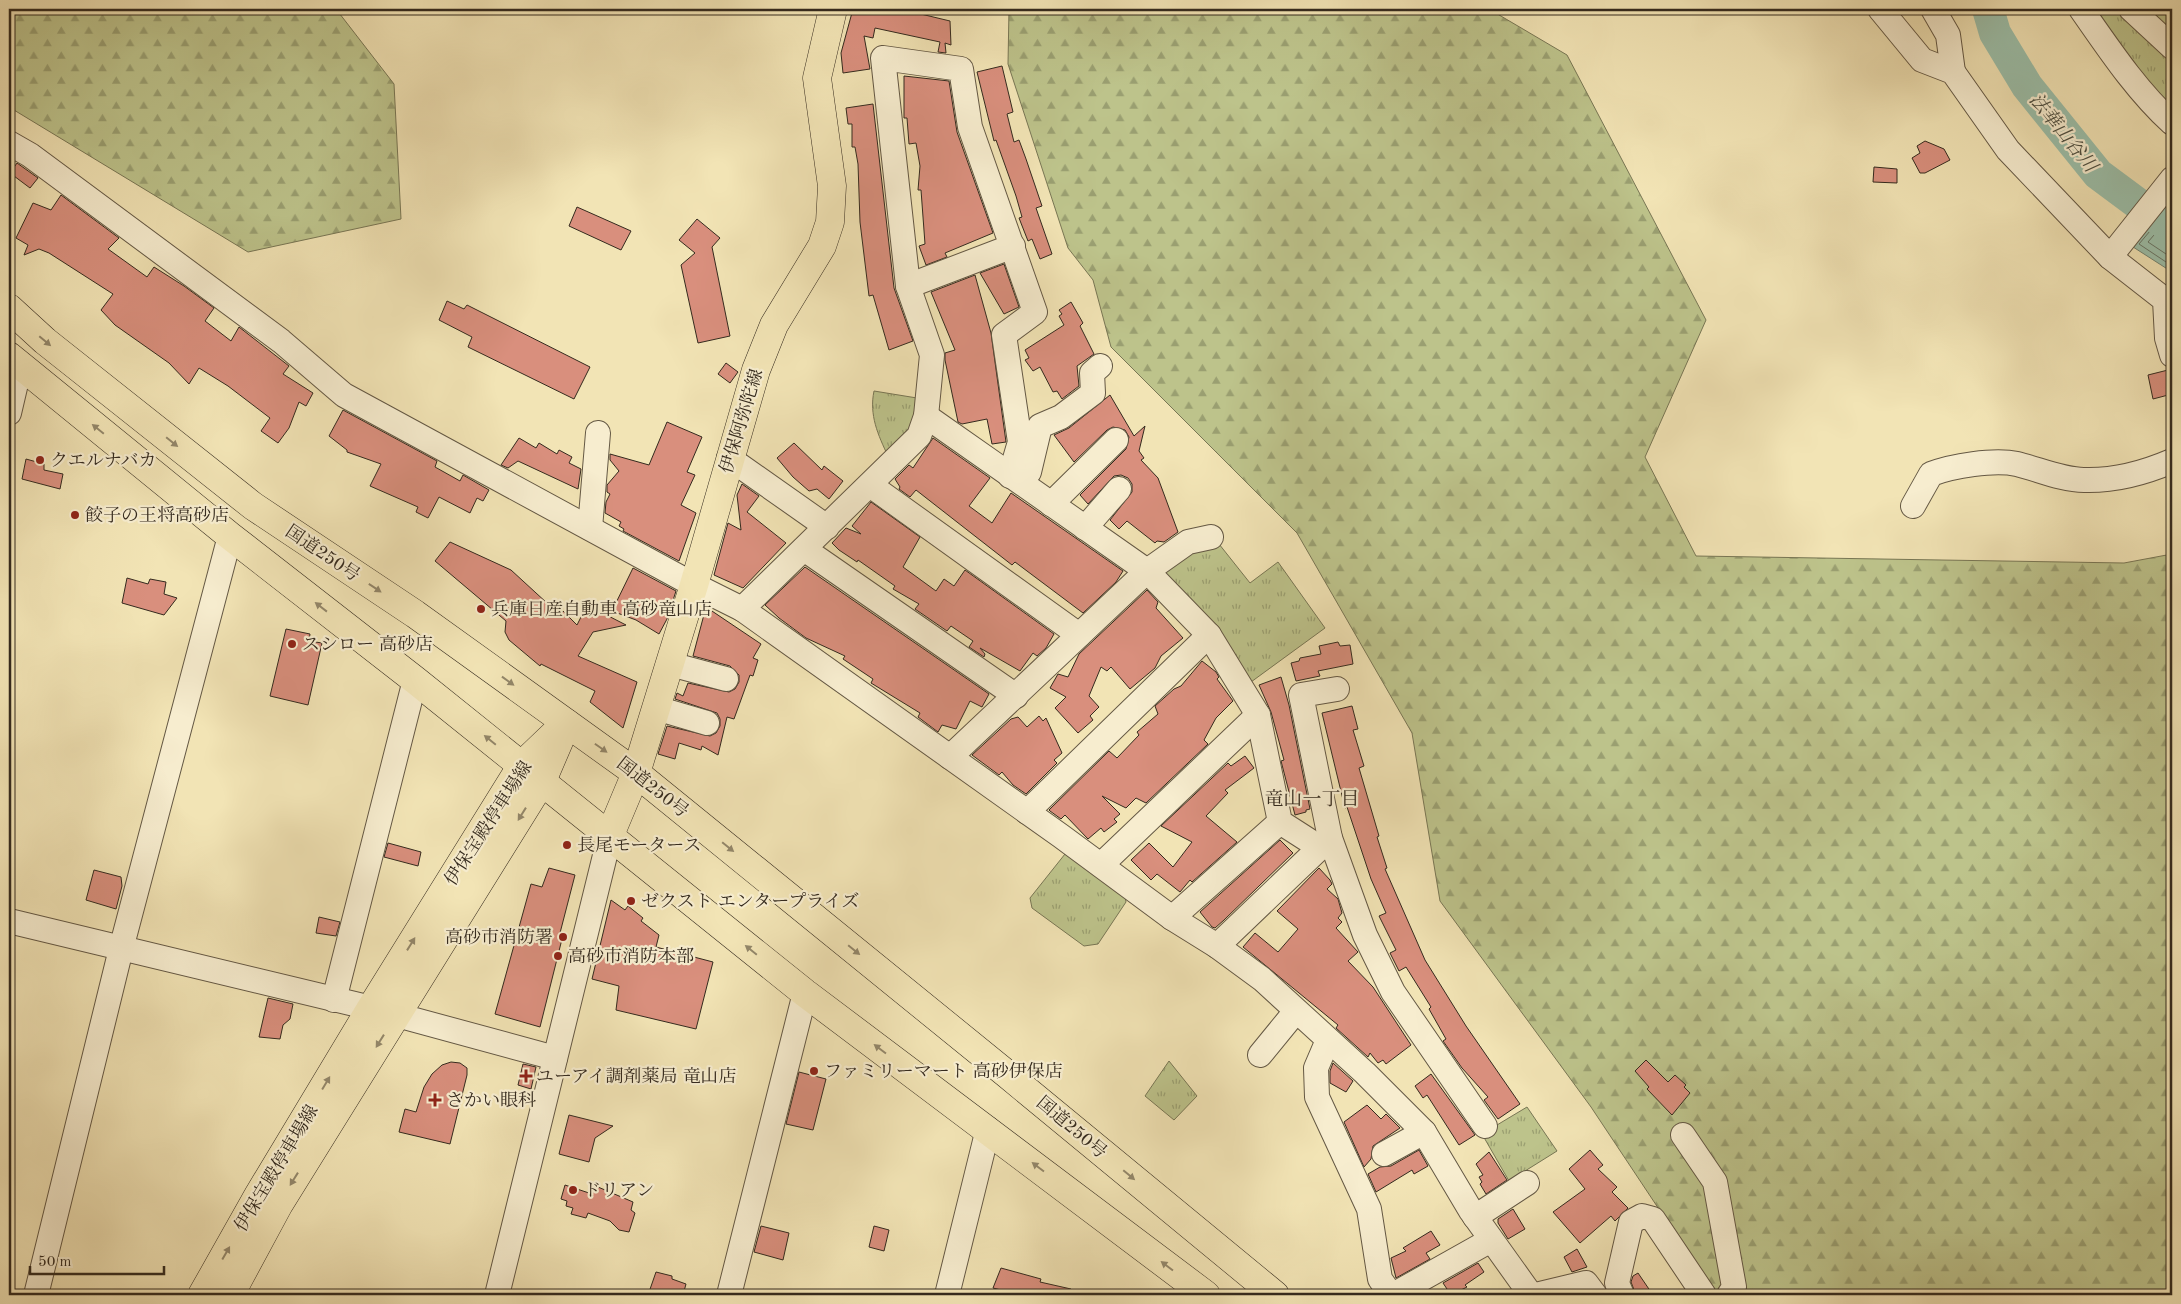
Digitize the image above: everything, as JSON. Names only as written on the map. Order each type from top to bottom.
[{"type":"main road","name":"伊保阿弥陀線","points":[[610,835],[636,773],[694,586],[729,458],[756,370],[774,325],[822,246],[830,222],[832,186],[817,78],[833,9]]},
{"type":"main road","name":"国道250号","points":[[9,308],[45,340],[253,506],[415,614],[636,773],[1275,1295]]},
{"type":"main road","points":[[14,361],[230,536],[415,680],[805,993],[988,1129],[1193,1291]]},
{"type":"main road","name":"伊保宝殿停車場線","points":[[202,1295],[259,1194],[383,1012],[532,773],[566,724]]},
{"type":"main road","name":"伊保宝殿停車場線","points":[[230,1295],[383,1012]]},
{"type":"street","points":[[1880,9],[1922,60],[1953,72]]},
{"type":"street","points":[[1933,9],[1948,35],[1953,72],[2008,150],[2110,257],[2165,300],[2167,338],[2172,354]]},
{"type":"street","points":[[2081,9],[2126,73],[2157,110],[2172,123]]},
{"type":"street","points":[[2131,9],[2172,47]]},
{"type":"street","points":[[742,609],[919,436],[926,416],[932,354],[908,286],[883,58],[961,69],[970,127],[1035,312],[1004,335],[1020,442],[1018,481]]},
{"type":"street","points":[[9,143],[30,155],[281,341],[344,395],[694,586],[742,609],[1172,918],[1217,946],[1262,979],[1365,1073],[1424,1132],[1475,1217],[1532,1295]]},
{"type":"street","points":[[2110,257],[2172,179]]},
{"type":"street","points":[[908,286],[1013,246]]},
{"type":"street","points":[[9,413],[14,361]]},
{"type":"street","points":[[1018,481],[1040,426],[1062,417],[1093,393],[1092,372],[1100,366]]},
{"type":"street","points":[[926,416],[1147,572],[1209,635],[1258,715],[1280,822]]},
{"type":"street","points":[[590,528],[598,432]]},
{"type":"street","points":[[1051,504],[1116,440]]},
{"type":"street","points":[[729,458],[827,527]]},
{"type":"street","points":[[1913,506],[1930,474],[1944,469],[1992,463],[2014,464],[2082,480],[2113,479],[2143,473],[2172,461]]},
{"type":"street","points":[[870,485],[1079,635]]},
{"type":"street","points":[[1084,528],[1119,489]]},
{"type":"street","points":[[36,1295],[121,949],[230,536]]},
{"type":"street","points":[[950,757],[1147,572],[1188,542],[1212,537]]},
{"type":"street","points":[[804,549],[1016,696]]},
{"type":"street","points":[[1027,812],[1209,635]]},
{"type":"street","points":[[670,664],[726,679]]},
{"type":"street","points":[[334,1000],[415,680]]},
{"type":"street","points":[[1336,689],[1301,696],[1324,842],[1365,935],[1393,992],[1485,1126]]},
{"type":"street","points":[[656,708],[707,723]]},
{"type":"street","points":[[1100,865],[1258,715]]},
{"type":"street","points":[[1280,822],[1324,842]]},
{"type":"street","points":[[1172,918],[1280,822]]},
{"type":"street","points":[[498,1295],[610,835]]},
{"type":"street","points":[[1217,946],[1324,842]]},
{"type":"street","points":[[9,921],[383,1012],[555,1058]]},
{"type":"street","points":[[730,1295],[805,993]]},
{"type":"street","points":[[1260,1055],[1296,1011]]},
{"type":"street","points":[[1328,1040],[1316,1068],[1316,1097],[1369,1209],[1380,1279],[1392,1295],[1491,1240]]},
{"type":"street","points":[[947,1295],[988,1129]]},
{"type":"street","points":[[1384,1154],[1424,1132]]},
{"type":"street","points":[[1683,1135],[1715,1182],[1734,1287],[1729,1295]]},
{"type":"street","points":[[1475,1217],[1527,1183]]},
{"type":"street","points":[[1622,1295],[1617,1283],[1631,1222],[1642,1216],[1653,1218],[1704,1295]]},
{"type":"street","points":[[1536,1295],[1586,1283],[1595,1295]]},
{"type":"green space","points":[[9,9],[336,9],[394,84],[401,219],[248,252],[9,107]]},
{"type":"green space","points":[[1009,9],[1489,9],[1567,55],[1706,320],[1645,457],[1696,556],[2124,563],[2172,554],[2172,1295],[1716,1295],[1591,1107],[1440,901],[1412,733],[1297,533],[1111,347],[1093,280],[1068,248],[1008,64]]},
{"type":"green space","points":[[2096,9],[2172,9],[2172,106],[2123,59]]},
{"type":"green space","points":[[874,391],[917,398],[913,433],[888,456],[878,433],[874,417]]},
{"type":"green space","points":[[1219,544],[1250,583],[1278,562],[1325,628],[1251,682],[1232,649],[1159,574],[1186,551]]},
{"type":"green space","points":[[1075,852],[1123,886],[1126,902],[1098,944],[1084,946],[1032,908],[1030,898],[1065,854]]},
{"type":"green space","points":[[1169,1061],[1197,1096],[1174,1120],[1145,1096]]},
{"type":"green space","points":[[1527,1107],[1557,1151],[1509,1181],[1482,1134]]},
{"type":"water","points":[[2172,197],[2172,272],[2130,245]]},
{"type":"building","points":[[853,9],[881,9],[896,13],[897,9],[900,9],[950,21],[951,45],[945,43],[946,53],[938,52],[940,42],[875,28],[873,38],[864,36],[870,69],[843,73],[841,53]]},
{"type":"building","points":[[1002,66],[1013,112],[1007,114],[1014,142],[1019,140],[1042,206],[1036,208],[1052,254],[1040,259],[1032,239],[1028,241],[1019,218],[1022,217],[1016,196],[996,140],[994,141],[977,72]]},
{"type":"building","points":[[904,76],[949,81],[957,132],[993,233],[945,253],[947,257],[926,265],[919,246],[925,244],[921,190],[918,190],[920,166],[916,143],[909,144],[907,118],[904,118]]},
{"type":"building","points":[[873,104],[894,288],[913,341],[889,350],[873,295],[869,296],[860,222],[858,164],[855,147],[852,147],[852,124],[848,124],[846,108]]},
{"type":"building","points":[[1925,141],[1944,149],[1950,160],[1925,173],[1920,173],[1912,158],[1920,153],[1917,146]]},
{"type":"building","points":[[17,163],[38,178],[30,188],[10,173]]},
{"type":"building","points":[[1874,167],[1897,169],[1897,183],[1873,182]]},
{"type":"building","points":[[61,195],[119,238],[108,249],[147,277],[154,267],[184,286],[214,308],[205,321],[231,341],[239,327],[289,366],[283,374],[313,393],[306,406],[299,402],[289,428],[278,443],[261,431],[270,418],[228,386],[199,368],[189,384],[169,363],[115,325],[101,310],[113,294],[49,253],[39,249],[24,255],[28,245],[16,238],[33,203],[51,210]]},
{"type":"building","points":[[577,207],[631,231],[621,250],[569,226]]},
{"type":"building","points":[[697,219],[720,238],[712,247],[730,336],[698,343],[681,265],[695,253],[679,240]]},
{"type":"building","points":[[1004,264],[1019,307],[1004,314],[980,273]]},
{"type":"building","points":[[975,275],[991,333],[1006,442],[992,444],[987,419],[962,424],[958,422],[945,360],[945,353],[955,350],[931,292]]},
{"type":"building","points":[[447,301],[464,309],[467,305],[590,367],[574,399],[468,347],[472,337],[439,320]]},
{"type":"building","points":[[1071,302],[1083,323],[1080,326],[1094,354],[1077,366],[1079,386],[1062,399],[1057,391],[1053,392],[1040,367],[1033,371],[1025,360],[1029,358],[1025,350],[1064,325],[1059,316],[1062,314],[1059,310]]},
{"type":"building","points":[[726,363],[738,372],[730,383],[718,374]]},
{"type":"building","points":[[2168,370],[2172,394],[2153,399],[2148,375]]},
{"type":"building","points":[[1110,395],[1134,436],[1145,426],[1139,451],[1144,458],[1141,460],[1158,478],[1178,532],[1164,542],[1157,541],[1155,543],[1127,521],[1119,529],[1110,520],[1132,492],[1132,484],[1128,478],[1121,475],[1114,476],[1088,504],[1080,495],[1126,449],[1129,437],[1125,430],[1113,427],[1107,430],[1074,462],[1054,435],[1069,428]]},
{"type":"building","points":[[343,410],[437,461],[435,467],[460,481],[463,475],[489,490],[483,501],[477,498],[470,513],[439,497],[428,518],[416,512],[418,507],[370,486],[381,464],[347,452],[329,436]]},
{"type":"building","points":[[667,422],[702,437],[687,472],[695,475],[681,505],[696,513],[679,561],[623,531],[624,529],[619,526],[621,522],[605,513],[606,502],[610,494],[607,492],[607,485],[619,471],[610,460],[610,454],[649,465]]},
{"type":"building","points":[[519,438],[536,448],[539,443],[557,454],[559,450],[572,457],[569,463],[581,469],[578,489],[518,461],[508,468],[501,465]]},
{"type":"building","points":[[933,438],[990,478],[969,506],[992,523],[1011,493],[1123,571],[1116,582],[1083,613],[1015,562],[1012,565],[916,490],[910,497],[899,489],[900,487],[895,479],[909,465],[913,468]]},
{"type":"building","points":[[794,443],[822,470],[824,466],[843,481],[829,499],[817,489],[809,491],[793,477],[777,458]]},
{"type":"building","points":[[26,459],[44,464],[44,470],[63,474],[60,489],[22,479]]},
{"type":"building","points":[[742,484],[759,496],[747,512],[786,543],[743,588],[714,575],[728,523],[741,530],[737,495]]},
{"type":"building","points":[[871,502],[920,537],[903,567],[936,591],[944,579],[954,586],[965,570],[1054,634],[1046,648],[1037,656],[1033,653],[1020,671],[980,648],[985,654],[984,657],[969,647],[973,641],[951,626],[947,631],[915,609],[919,604],[893,589],[895,586],[858,560],[857,562],[839,550],[832,543],[846,528],[861,534],[852,526]]},
{"type":"building","points":[[450,542],[511,570],[560,615],[563,611],[577,625],[587,605],[626,625],[593,632],[578,656],[637,682],[623,728],[590,702],[595,691],[541,664],[540,666],[509,640],[505,632],[506,621],[435,561]]},
{"type":"building","points":[[805,567],[989,694],[982,707],[970,701],[956,729],[942,725],[938,732],[918,717],[920,713],[871,683],[873,679],[843,659],[845,656],[806,638],[779,618],[765,605]]},
{"type":"building","points":[[633,568],[676,591],[667,619],[659,634],[636,620],[612,611]]},
{"type":"building","points":[[127,578],[148,584],[150,579],[166,582],[164,594],[177,598],[164,615],[122,603]]},
{"type":"building","points":[[1147,590],[1158,602],[1156,608],[1183,638],[1161,656],[1155,668],[1130,689],[1111,667],[1107,671],[1101,667],[1089,696],[1099,707],[1090,716],[1093,720],[1078,733],[1055,708],[1066,697],[1050,688],[1058,674],[1068,677],[1079,654]]},
{"type":"building","points":[[706,607],[761,644],[753,658],[758,660],[753,676],[750,675],[734,719],[727,717],[718,755],[702,746],[701,750],[679,743],[675,759],[658,754],[667,726],[710,736],[716,733],[720,726],[720,719],[717,713],[675,699],[677,693],[683,696],[688,683],[729,692],[735,689],[739,682],[739,675],[730,666],[693,656]]},
{"type":"building","points":[[286,629],[310,634],[309,641],[322,643],[308,705],[270,696]]},
{"type":"building","points":[[1338,642],[1340,646],[1350,645],[1353,664],[1318,671],[1320,676],[1296,681],[1291,663],[1299,661],[1300,658],[1321,654],[1319,646]]},
{"type":"building","points":[[1202,661],[1216,672],[1219,677],[1217,679],[1233,701],[1216,718],[1204,740],[1208,744],[1146,803],[1136,798],[1126,808],[1102,796],[1120,814],[1114,819],[1117,822],[1104,832],[1101,828],[1088,839],[1065,815],[1061,819],[1049,810],[1109,751],[1117,758],[1139,735],[1137,732],[1158,714],[1155,706],[1174,689],[1181,686]]},
{"type":"building","points":[[1281,677],[1289,705],[1310,809],[1295,815],[1281,761],[1284,760],[1271,712],[1259,685]]},
{"type":"building","points":[[1352,706],[1358,729],[1353,730],[1364,766],[1359,768],[1379,836],[1377,837],[1387,868],[1385,869],[1425,960],[1466,1026],[1520,1104],[1498,1119],[1484,1100],[1488,1097],[1462,1068],[1443,1041],[1446,1039],[1429,1009],[1431,1007],[1406,967],[1399,971],[1390,953],[1396,950],[1379,916],[1386,913],[1371,879],[1347,807],[1345,808],[1322,713]]},
{"type":"building","points":[[1039,716],[1043,721],[1046,718],[1062,753],[1054,760],[1057,763],[1026,794],[1013,785],[1002,772],[999,775],[972,755],[1011,719],[1018,717],[1027,727]]},
{"type":"building","points":[[1245,756],[1254,768],[1225,790],[1228,793],[1206,816],[1237,842],[1192,882],[1190,880],[1180,892],[1157,874],[1151,880],[1131,860],[1149,843],[1173,867],[1192,842],[1161,826],[1228,763],[1231,766]]},
{"type":"building","points":[[1280,840],[1293,853],[1224,920],[1215,928],[1212,927],[1200,912]]},
{"type":"building","points":[[388,843],[421,852],[418,866],[384,857]]},
{"type":"building","points":[[549,868],[575,875],[560,933],[562,939],[540,1027],[495,1014],[531,884],[542,887]]},
{"type":"building","points":[[1319,868],[1330,880],[1332,884],[1327,889],[1338,899],[1342,913],[1338,918],[1342,922],[1336,928],[1358,952],[1348,961],[1373,987],[1411,1045],[1386,1064],[1383,1060],[1378,1063],[1370,1053],[1368,1057],[1336,1028],[1338,1025],[1243,947],[1255,933],[1278,952],[1298,929],[1277,911]]},
{"type":"building","points":[[94,870],[121,877],[122,886],[116,909],[86,900]]},
{"type":"building","points":[[611,900],[625,910],[628,906],[643,918],[641,921],[659,935],[656,947],[713,962],[696,1029],[616,1010],[619,986],[592,979]]},
{"type":"building","points":[[319,917],[340,922],[336,936],[316,933]]},
{"type":"building","points":[[268,998],[293,1004],[290,1019],[283,1025],[280,1039],[259,1037]]},
{"type":"building","points":[[1646,1060],[1668,1082],[1675,1075],[1686,1085],[1684,1087],[1690,1093],[1672,1115],[1647,1089],[1649,1087],[1635,1071]]},
{"type":"building","points":[[451,1062],[460,1063],[467,1068],[467,1075],[450,1144],[399,1132],[405,1109],[416,1112],[424,1087],[432,1074],[442,1065]]},
{"type":"building","points":[[1333,1063],[1353,1081],[1346,1092],[1330,1083],[1330,1071]]},
{"type":"building","points":[[523,1064],[536,1067],[531,1089],[518,1085]]},
{"type":"building","points":[[799,1072],[826,1079],[813,1130],[786,1124]]},
{"type":"building","points":[[1431,1074],[1475,1135],[1459,1145],[1427,1095],[1423,1098],[1415,1086]]},
{"type":"building","points":[[1367,1105],[1381,1119],[1386,1114],[1400,1128],[1373,1146],[1371,1159],[1364,1167],[1344,1122]]},
{"type":"building","points":[[569,1115],[613,1126],[595,1138],[589,1162],[559,1154]]},
{"type":"building","points":[[1419,1150],[1428,1166],[1414,1174],[1412,1170],[1376,1192],[1368,1174],[1380,1167],[1391,1166]]},
{"type":"building","points":[[1590,1150],[1603,1165],[1598,1169],[1617,1187],[1612,1192],[1628,1208],[1615,1221],[1611,1216],[1580,1243],[1553,1212],[1585,1189],[1569,1169]]},
{"type":"building","points":[[1489,1152],[1507,1180],[1486,1194],[1480,1184],[1482,1182],[1479,1177],[1483,1175],[1476,1164]]},
{"type":"building","points":[[591,1184],[633,1202],[631,1210],[635,1213],[629,1232],[619,1230],[610,1221],[588,1213],[586,1218],[571,1214],[573,1208],[566,1206],[567,1201],[561,1199],[565,1185],[589,1193]]},
{"type":"building","points":[[1513,1209],[1525,1229],[1508,1239],[1498,1223],[1498,1219]]},
{"type":"building","points":[[761,1226],[789,1233],[783,1260],[754,1252]]},
{"type":"building","points":[[874,1226],[889,1230],[884,1251],[869,1247]]},
{"type":"building","points":[[1431,1231],[1440,1245],[1426,1253],[1430,1259],[1396,1278],[1391,1258],[1406,1251],[1403,1248]]},
{"type":"building","points":[[1577,1249],[1587,1267],[1572,1272],[1564,1257]]},
{"type":"building","points":[[1478,1263],[1484,1272],[1465,1285],[1467,1287],[1451,1295],[1443,1283]]},
{"type":"building","points":[[1001,1268],[1041,1279],[1040,1282],[1071,1289],[1071,1295],[1021,1295],[993,1288]]},
{"type":"building","points":[[656,1272],[672,1276],[672,1279],[686,1284],[683,1295],[648,1295]]},
{"type":"building","points":[[1638,1273],[1653,1295],[1636,1295],[1631,1282],[1633,1276]]},
{"type":"waterway","name":"法華山谷川","points":[[1988,9],[1995,33],[2027,86],[2098,174],[2172,229]]},
{"type":"place","name":"クエルナバカ","points":[[40,460]]},
{"type":"place","name":"餃子の王将高砂店","points":[[75,515]]},
{"type":"place","name":"兵庫日産自動車 高砂竜山店","points":[[481,609]]},
{"type":"place","name":"スシロー 高砂店","points":[[292,644]]},
{"type":"place","name":"長尾モータース","points":[[567,845]]},
{"type":"place","name":"ゼクスト エンタープライズ","points":[[631,901]]},
{"type":"place","name":"高砂市消防署","points":[[563,937]]},
{"type":"place","name":"高砂市消防本部","points":[[558,956]]},
{"type":"place","name":"ファミリーマート 高砂伊保店","points":[[814,1071]]},
{"type":"place","name":"ユーアイ調剤薬局 竜山店","points":[[526,1076]]},
{"type":"place","name":"さかい眼科","points":[[435,1100]]},
{"type":"place","name":"ドリアン","points":[[573,1190]]},
{"type":"district","name":"竜山一丁目","points":[[1312,798]]}]
